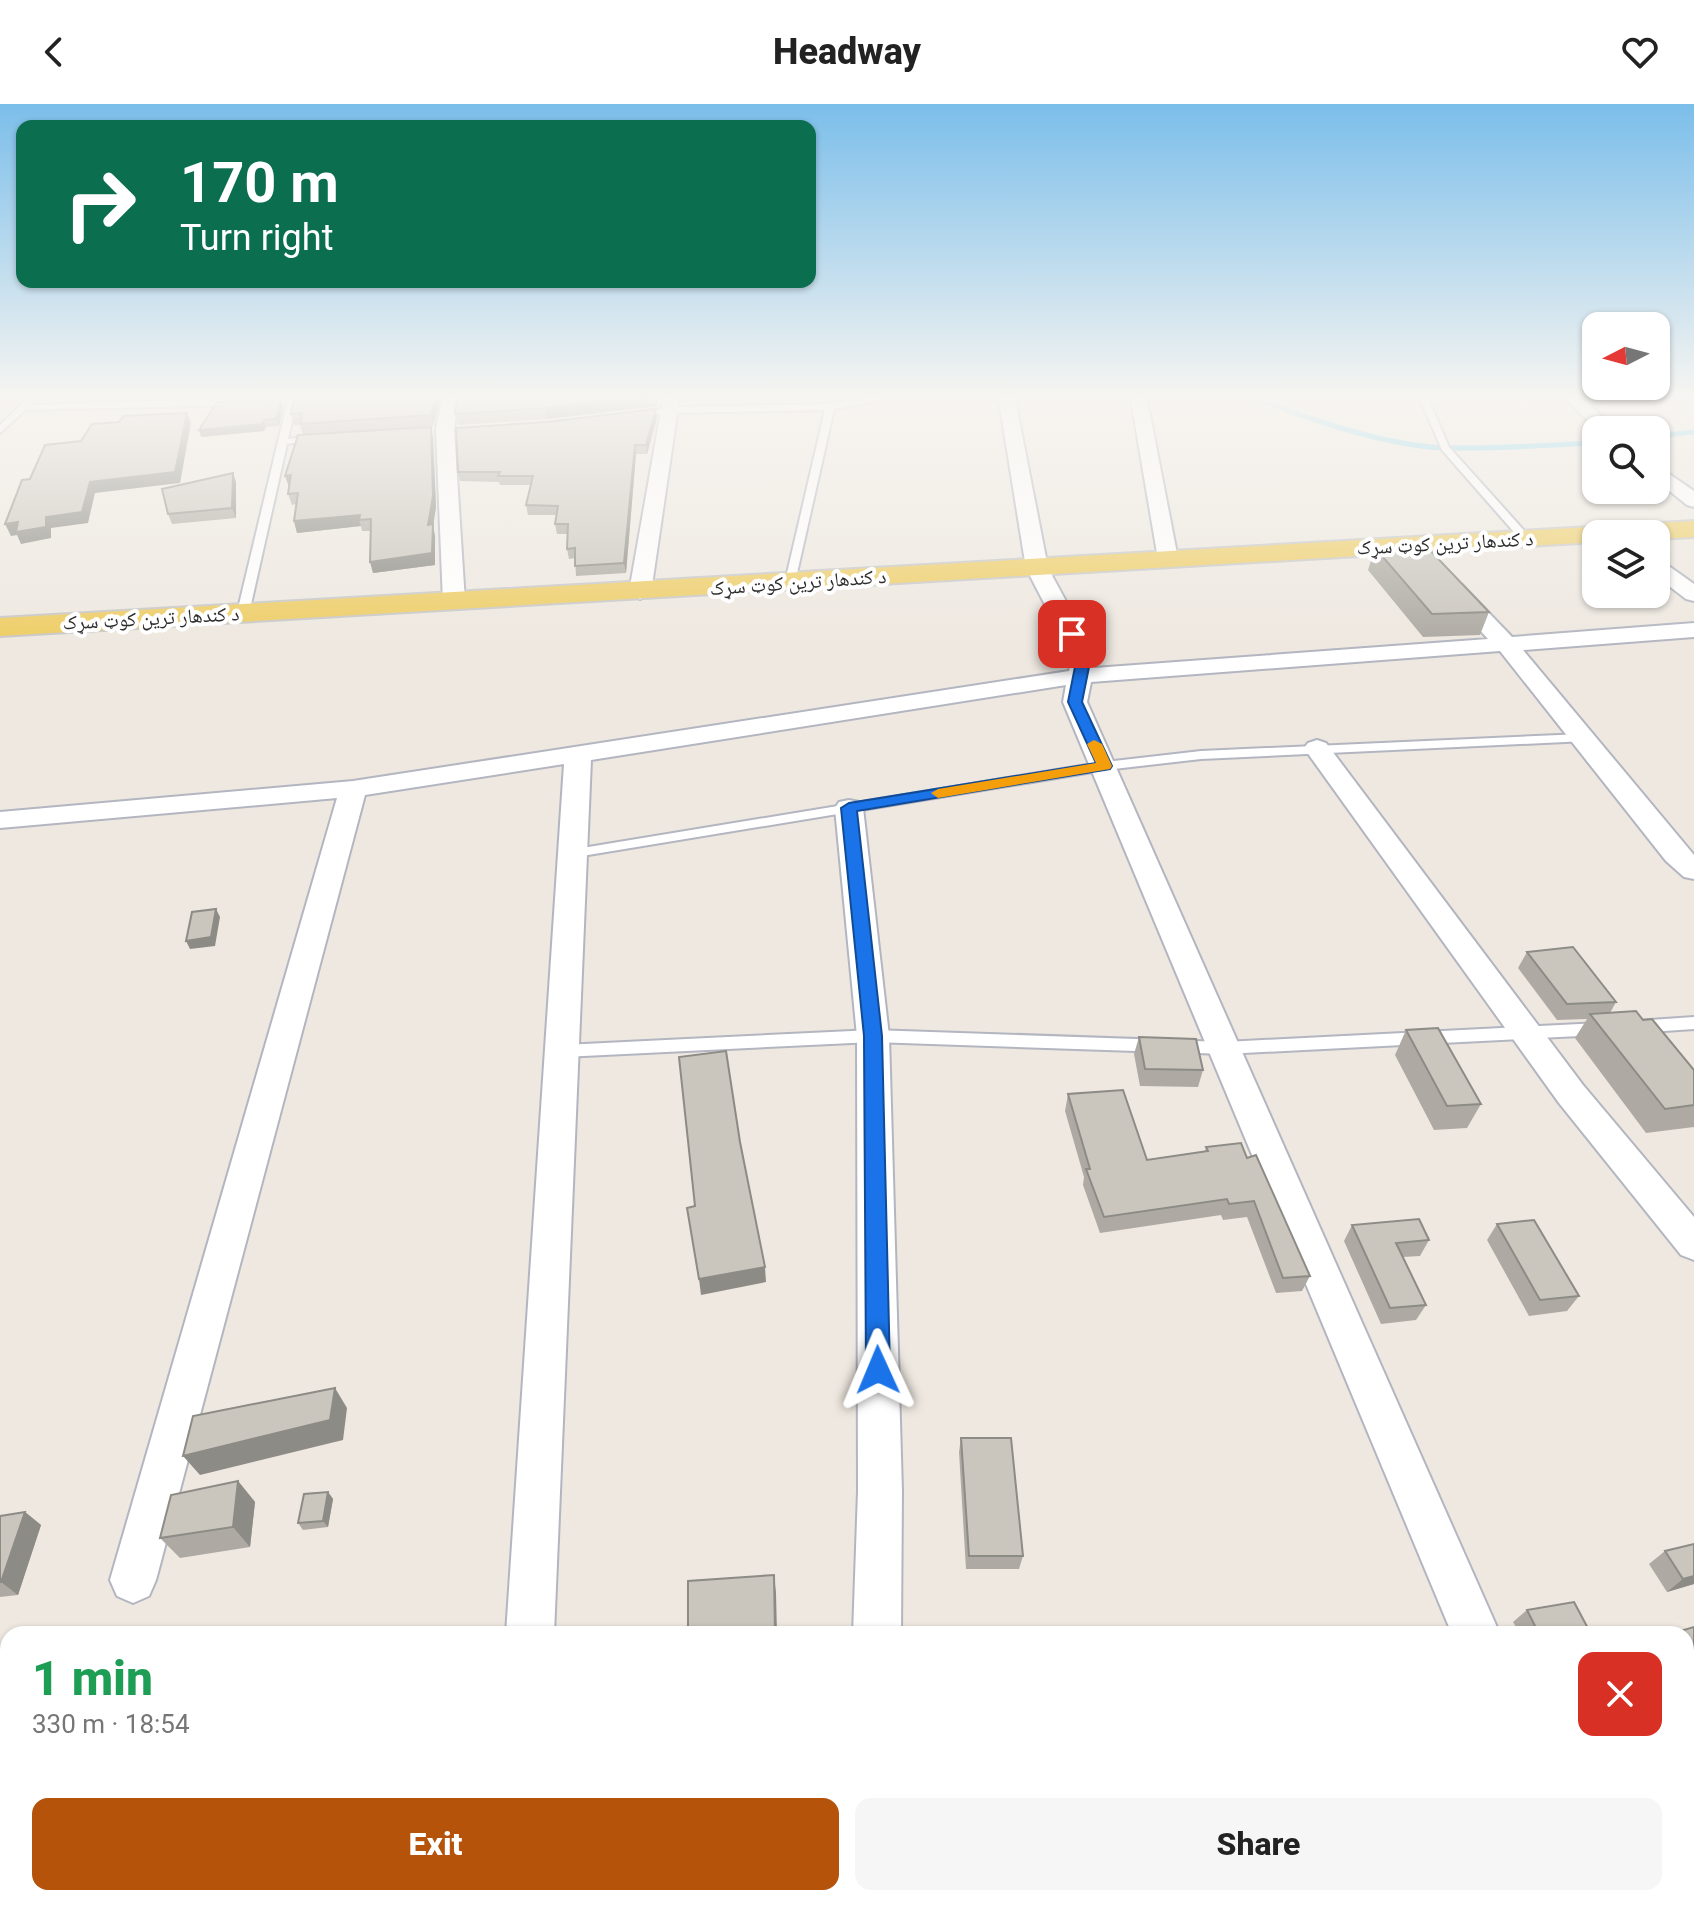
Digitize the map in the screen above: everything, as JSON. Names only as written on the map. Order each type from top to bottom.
[{"type":"main road","points":[[1670,530],[1694,529]]},
{"type":"main road","name":"د کندهار ترين کوټ سړک","points":[[0,627],[1582,535]]},
{"type":"street","points":[[448,478],[454,602]]},
{"type":"street","points":[[640,592],[659,478]]},
{"type":"street","points":[[1016,478],[1037,568],[1084,657],[1075,702],[1473,1626]]},
{"type":"street","points":[[1153,478],[1168,559]]},
{"type":"street","points":[[1670,482],[1694,501]]},
{"type":"street","points":[[1411,545],[1506,644],[1582,738],[1688,857]]},
{"type":"street","points":[[1670,576],[1694,594]]},
{"type":"street","points":[[0,820],[353,789],[1081,676],[1694,630]]},
{"type":"street","points":[[1317,748],[1571,1094],[1694,1244]]},
{"type":"street","points":[[530,1626],[563,1051],[570,854],[578,752]]},
{"type":"street","points":[[133,1580],[353,789]]},
{"type":"street","points":[[849,808],[873,1036],[880,1491],[877,1626]]},
{"type":"lane","points":[[243,613],[275,478]]},
{"type":"lane","points":[[790,582],[814,478]]},
{"type":"lane","points":[[1472,478],[1525,538]]},
{"type":"lane","points":[[570,854],[1105,766],[1201,755],[1317,748],[1582,738]]},
{"type":"lane","points":[[563,1051],[873,1036],[1225,1048],[1694,1023]]},
{"type":"building","points":[[123,478],[90,482],[82,512],[46,517],[46,527],[16,532],[18,522],[5,524],[22,480]]},
{"type":"building","points":[[210,478],[233,478],[232,508],[168,514],[162,489]]},
{"type":"building","points":[[291,478],[432,478],[428,525],[433,524],[432,553],[370,562],[371,519],[359,520],[360,515],[294,521],[298,493],[288,494]]},
{"type":"building","points":[[532,478],[632,478],[624,563],[575,566],[575,548],[567,549],[568,524],[555,524],[558,506],[526,505]]},
{"type":"building","points":[[1425,545],[1489,612],[1432,614],[1375,548]]},
{"type":"building","points":[[216,909],[211,937],[186,941],[192,912]]},
{"type":"building","points":[[1573,947],[1616,1002],[1567,1004],[1527,952]]},
{"type":"building","points":[[1636,1011],[1643,1020],[1652,1019],[1694,1070],[1694,1105],[1665,1109],[1590,1014]]},
{"type":"building","points":[[1438,1028],[1481,1104],[1447,1106],[1406,1030]]},
{"type":"building","points":[[1139,1037],[1196,1039],[1203,1070],[1145,1069]]},
{"type":"building","points":[[726,1051],[765,1267],[699,1279],[687,1208],[695,1206],[679,1057]]},
{"type":"building","points":[[1123,1090],[1147,1160],[1241,1143],[1247,1158],[1256,1155],[1310,1276],[1283,1278],[1254,1201],[1229,1204],[1227,1199],[1104,1217],[1086,1169],[1090,1169],[1068,1094]]},
{"type":"building","points":[[1419,1219],[1429,1240],[1396,1243],[1426,1305],[1390,1308],[1352,1225]]},
{"type":"building","points":[[1534,1220],[1579,1296],[1540,1300],[1497,1224]]},
{"type":"building","points":[[335,1388],[330,1420],[183,1456],[193,1416]]},
{"type":"building","points":[[961,1438],[1011,1438],[1023,1556],[969,1556]]},
{"type":"building","points":[[238,1481],[233,1527],[160,1538],[171,1495]]},
{"type":"building","points":[[328,1492],[323,1521],[298,1523],[304,1494]]},
{"type":"building","points":[[25,1512],[1,1582],[0,1582],[0,1516]]},
{"type":"building","points":[[1694,1544],[1694,1576],[1683,1579],[1665,1551]]},
{"type":"building","points":[[774,1575],[775,1626],[688,1626],[688,1581]]},
{"type":"building","points":[[1574,1602],[1587,1626],[1535,1626],[1527,1610]]},
{"type":"slow traffic","points":[[938,793],[1105,766],[1094,744]]},
{"type":"route","points":[[878,1370],[873,1036],[849,808],[1105,766],[1075,702],[1084,657],[1072,634]]}]
